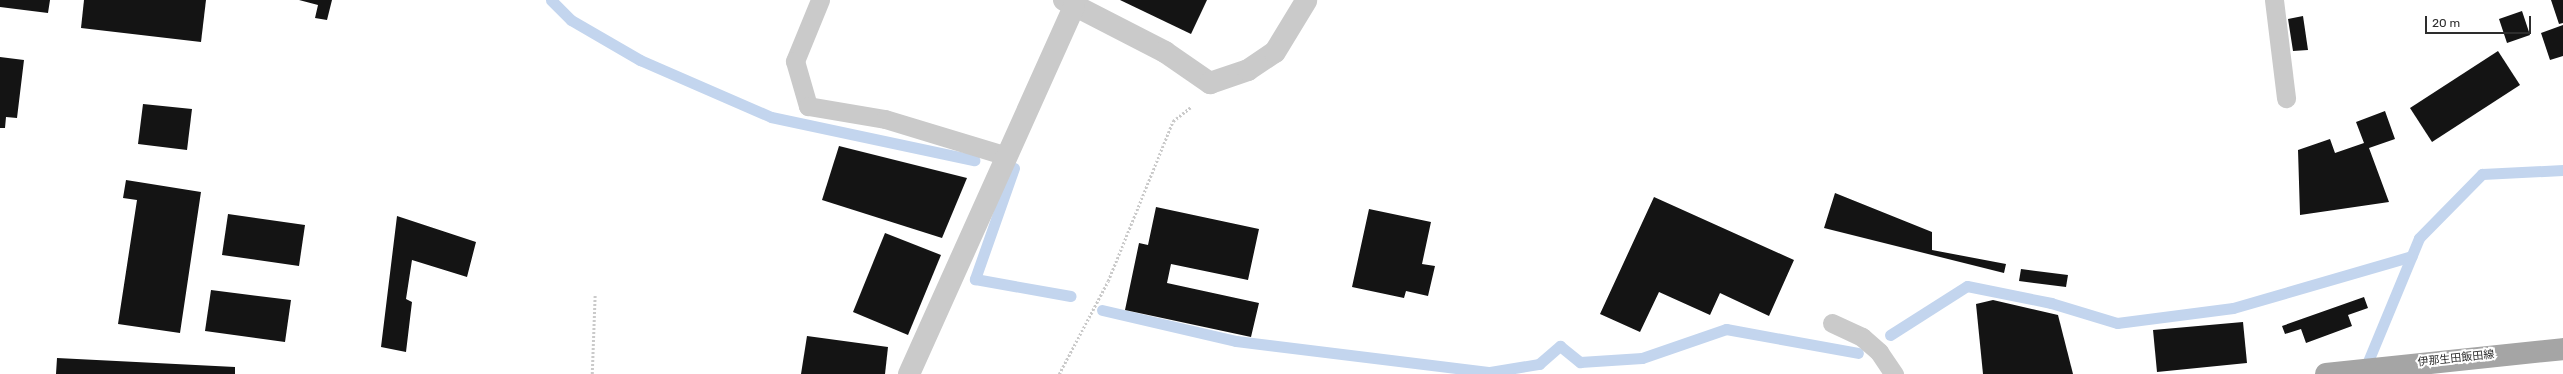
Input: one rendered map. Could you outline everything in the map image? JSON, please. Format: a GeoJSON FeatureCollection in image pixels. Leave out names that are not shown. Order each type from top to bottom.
{"type":"FeatureCollection","features":[{"type":"Feature","properties":{"kind":"main road","name":"伊那生田飯田線"},"geometry":{"type":"LineString","coordinates":[[2333,373],[2394,365],[2563,349]]}},
{"type":"Feature","properties":{"kind":"street"},"geometry":{"type":"LineString","coordinates":[[909,374],[1007,156],[1069,4],[1165,52],[1210,84],[1248,70],[1275,52],[1306,0]]}},
{"type":"Feature","properties":{"kind":"lane"},"geometry":{"type":"LineString","coordinates":[[820,0],[795,61],[808,106],[885,119],[1007,156]]}},
{"type":"Feature","properties":{"kind":"lane"},"geometry":{"type":"LineString","coordinates":[[2274,0],[2286,98]]}},
{"type":"Feature","properties":{"kind":"lane"},"geometry":{"type":"LineString","coordinates":[[1832,323],[1862,337],[1879,352],[1894,374]]}},
{"type":"Feature","properties":{"kind":"path"},"geometry":{"type":"LineString","coordinates":[[1059,374],[1066,356],[1108,281],[1173,121],[1201,99],[1210,84]]}},
{"type":"Feature","properties":{"kind":"path"},"geometry":{"type":"LineString","coordinates":[[592,374],[595,294]]}},
{"type":"Feature","properties":{"kind":"building"},"geometry":{"type":"Polygon","coordinates":[[[0,0],[50,0],[48,13],[0,7],[0,0]]]}},
{"type":"Feature","properties":{"kind":"building"},"geometry":{"type":"Polygon","coordinates":[[[84,0],[206,0],[201,42],[81,28],[84,0]]]}},
{"type":"Feature","properties":{"kind":"building"},"geometry":{"type":"Polygon","coordinates":[[[299,0],[332,0],[327,20],[315,18],[318,5],[299,0]]]}},
{"type":"Feature","properties":{"kind":"building"},"geometry":{"type":"Polygon","coordinates":[[[1120,0],[1207,0],[1191,34],[1120,0]]]}},
{"type":"Feature","properties":{"kind":"building"},"geometry":{"type":"Polygon","coordinates":[[[2551,0],[2563,0],[2563,23],[2559,24],[2551,0]]]}},
{"type":"Feature","properties":{"kind":"building"},"geometry":{"type":"Polygon","coordinates":[[[2522,11],[2530,35],[2507,43],[2499,19],[2522,11]]]}},
{"type":"Feature","properties":{"kind":"building"},"geometry":{"type":"Polygon","coordinates":[[[2303,16],[2308,50],[2293,51],[2288,19],[2303,16]]]}},
{"type":"Feature","properties":{"kind":"building"},"geometry":{"type":"Polygon","coordinates":[[[2563,25],[2563,56],[2550,60],[2541,33],[2563,25]]]}},
{"type":"Feature","properties":{"kind":"building"},"geometry":{"type":"Polygon","coordinates":[[[2498,51],[2520,85],[2432,142],[2410,108],[2498,51]]]}},
{"type":"Feature","properties":{"kind":"building"},"geometry":{"type":"Polygon","coordinates":[[[0,57],[24,60],[17,118],[6,117],[5,128],[0,128],[0,57]]]}},
{"type":"Feature","properties":{"kind":"building"},"geometry":{"type":"Polygon","coordinates":[[[143,104],[192,109],[187,150],[138,144],[143,104]]]}},
{"type":"Feature","properties":{"kind":"building"},"geometry":{"type":"Polygon","coordinates":[[[2385,111],[2395,139],[2369,148],[2389,202],[2300,215],[2298,150],[2330,139],[2335,153],[2364,143],[2356,122],[2385,111]]]}},
{"type":"Feature","properties":{"kind":"building"},"geometry":{"type":"Polygon","coordinates":[[[839,146],[967,178],[942,238],[822,200],[839,146]]]}},
{"type":"Feature","properties":{"kind":"building"},"geometry":{"type":"Polygon","coordinates":[[[126,180],[201,192],[180,333],[118,324],[137,200],[123,198],[126,180]]]}},
{"type":"Feature","properties":{"kind":"building"},"geometry":{"type":"Polygon","coordinates":[[[1835,193],[1932,232],[1932,250],[2006,264],[2004,273],[1824,228],[1835,193]]]}},
{"type":"Feature","properties":{"kind":"building"},"geometry":{"type":"Polygon","coordinates":[[[1654,197],[1794,260],[1769,316],[1720,293],[1710,315],[1659,292],[1640,332],[1600,314],[1654,197]]]}},
{"type":"Feature","properties":{"kind":"building"},"geometry":{"type":"Polygon","coordinates":[[[1156,207],[1259,229],[1248,280],[1171,264],[1167,283],[1259,303],[1251,337],[1125,310],[1139,243],[1148,245],[1156,207]]]}},
{"type":"Feature","properties":{"kind":"building"},"geometry":{"type":"Polygon","coordinates":[[[1369,209],[1431,222],[1422,264],[1435,266],[1428,296],[1406,291],[1404,298],[1352,287],[1369,209]]]}},
{"type":"Feature","properties":{"kind":"building"},"geometry":{"type":"Polygon","coordinates":[[[228,214],[305,225],[299,266],[222,255],[228,214]]]}},
{"type":"Feature","properties":{"kind":"building"},"geometry":{"type":"Polygon","coordinates":[[[397,216],[476,242],[467,277],[412,260],[406,299],[412,302],[406,352],[381,347],[397,216]]]}},
{"type":"Feature","properties":{"kind":"building"},"geometry":{"type":"Polygon","coordinates":[[[885,233],[941,255],[908,335],[853,312],[885,233]]]}},
{"type":"Feature","properties":{"kind":"building"},"geometry":{"type":"Polygon","coordinates":[[[2021,269],[2068,275],[2066,287],[2019,281],[2021,269]]]}},
{"type":"Feature","properties":{"kind":"building"},"geometry":{"type":"Polygon","coordinates":[[[211,290],[291,300],[285,342],[205,331],[211,290]]]}},
{"type":"Feature","properties":{"kind":"building"},"geometry":{"type":"Polygon","coordinates":[[[2364,297],[2368,308],[2348,315],[2352,326],[2306,343],[2301,329],[2285,334],[2282,326],[2364,297]]]}},
{"type":"Feature","properties":{"kind":"building"},"geometry":{"type":"Polygon","coordinates":[[[1993,300],[2058,315],[2073,374],[1983,374],[1976,304],[1993,300]]]}},
{"type":"Feature","properties":{"kind":"building"},"geometry":{"type":"Polygon","coordinates":[[[2243,322],[2247,363],[2157,372],[2153,330],[2243,322]]]}},
{"type":"Feature","properties":{"kind":"building"},"geometry":{"type":"Polygon","coordinates":[[[807,336],[888,347],[885,374],[801,374],[807,336]]]}},
{"type":"Feature","properties":{"kind":"building"},"geometry":{"type":"Polygon","coordinates":[[[57,358],[235,367],[235,374],[56,374],[57,358]]]}},
{"type":"Feature","properties":{"kind":"waterway"},"geometry":{"type":"LineString","coordinates":[[551,0],[571,20],[640,60],[771,117],[974,160]]}},
{"type":"Feature","properties":{"kind":"waterway"},"geometry":{"type":"LineString","coordinates":[[1014,168],[975,279],[1070,296]]}},
{"type":"Feature","properties":{"kind":"waterway"},"geometry":{"type":"LineString","coordinates":[[2364,371],[2419,238],[2482,174],[2563,170]]}},
{"type":"Feature","properties":{"kind":"waterway"},"geometry":{"type":"LineString","coordinates":[[1890,335],[1967,286],[2051,303],[2117,323],[2233,308],[2412,256]]}},
{"type":"Feature","properties":{"kind":"waterway"},"geometry":{"type":"LineString","coordinates":[[1102,310],[1236,341],[1490,372],[1539,364],[1560,346],[1580,362],[1642,358],[1726,329],[1858,353]]}}]}
